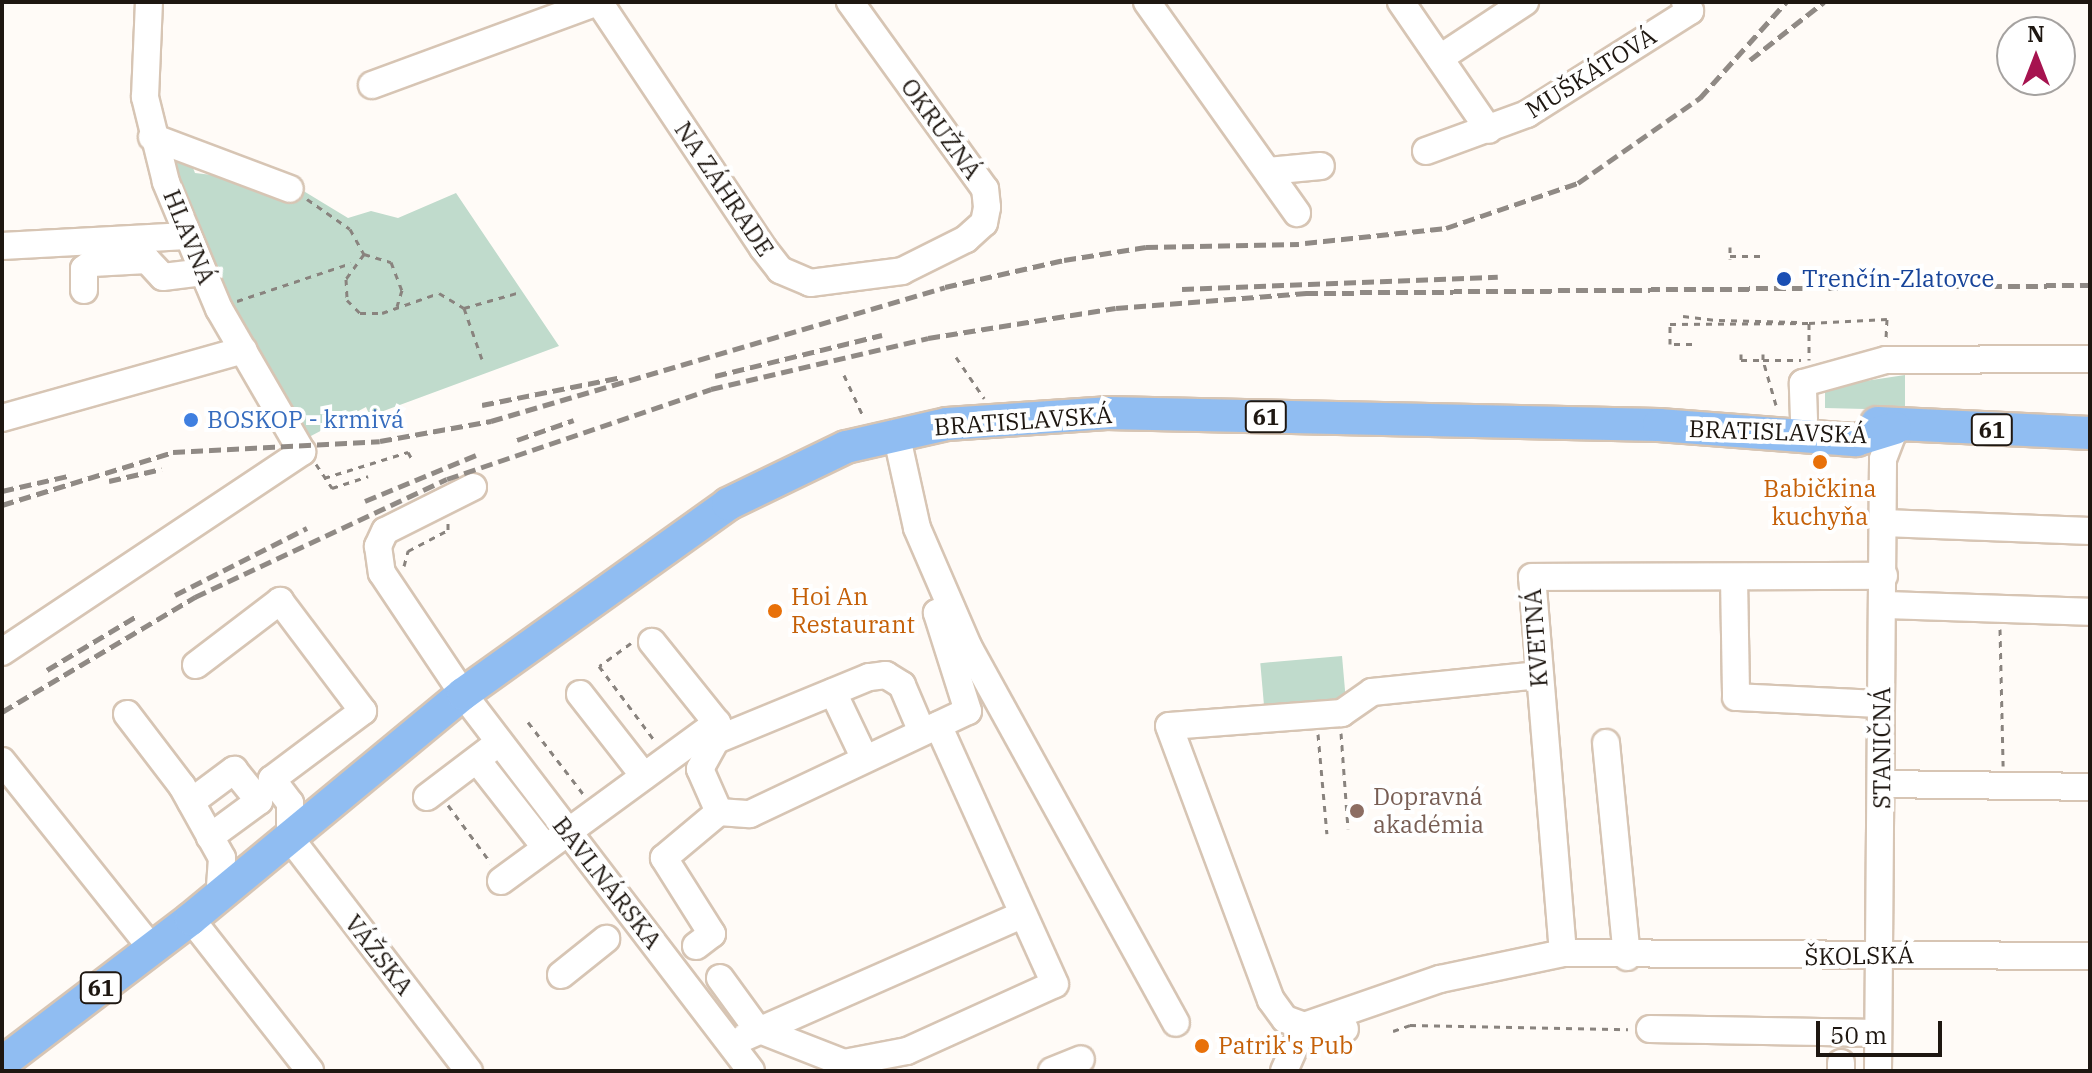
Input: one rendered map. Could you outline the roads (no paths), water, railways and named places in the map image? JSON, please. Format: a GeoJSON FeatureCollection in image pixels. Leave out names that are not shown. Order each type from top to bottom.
{"type":"FeatureCollection","features":[{"type":"Feature","properties":{"kind":"main road","name":"BRATISLAVSKÁ"},"geometry":{"type":"LineString","coordinates":[[1659,425],[1701,417],[1790,412],[1895,428],[2090,433]]}},
{"type":"Feature","properties":{"kind":"main road","name":"BRATISLAVSKÁ"},"geometry":{"type":"LineString","coordinates":[[463,694],[726,505],[885,436],[983,419],[1107,413],[1659,425],[1856,440],[1895,428]]}},
{"type":"Feature","properties":{"kind":"main road","name":"61"},"geometry":{"type":"LineString","coordinates":[[9,1061],[219,897],[463,694]]}},
{"type":"Feature","properties":{"kind":"street","name":"HLAVNÁ"},"geometry":{"type":"LineString","coordinates":[[2,652],[302,452],[219,309],[201,272],[152,137],[143,54],[149,2]]}},
{"type":"Feature","properties":{"kind":"street","name":"NA ZÁHRADE"},"geometry":{"type":"LineString","coordinates":[[372,85],[598,2],[780,270],[810,283],[902,271]]}},
{"type":"Feature","properties":{"kind":"street","name":"OKRUŽNÁ"},"geometry":{"type":"LineString","coordinates":[[850,2],[985,189],[984,223],[902,271]]}},
{"type":"Feature","properties":{"kind":"street"},"geometry":{"type":"LineString","coordinates":[[1147,2],[1297,213]]}},
{"type":"Feature","properties":{"kind":"street"},"geometry":{"type":"LineString","coordinates":[[1401,2],[1489,130]]}},
{"type":"Feature","properties":{"kind":"street"},"geometry":{"type":"LineString","coordinates":[[1440,58],[1525,2]]}},
{"type":"Feature","properties":{"kind":"street","name":"MUŠKÁTOVÁ"},"geometry":{"type":"LineString","coordinates":[[1426,151],[1527,114],[1687,6]]}},
{"type":"Feature","properties":{"kind":"street"},"geometry":{"type":"LineString","coordinates":[[152,137],[290,189]]}},
{"type":"Feature","properties":{"kind":"street"},"geometry":{"type":"LineString","coordinates":[[1268,171],[1321,166]]}},
{"type":"Feature","properties":{"kind":"street"},"geometry":{"type":"LineString","coordinates":[[2,246],[187,236]]}},
{"type":"Feature","properties":{"kind":"street"},"geometry":{"type":"LineString","coordinates":[[84,290],[84,269],[92,263],[147,260],[163,277],[201,272]]}},
{"type":"Feature","properties":{"kind":"street"},"geometry":{"type":"LineString","coordinates":[[2,418],[244,350]]}},
{"type":"Feature","properties":{"kind":"street"},"geometry":{"type":"LineString","coordinates":[[1790,412],[1803,383],[1899,360],[2090,359]]}},
{"type":"Feature","properties":{"kind":"street","name":"STANIČNÁ"},"geometry":{"type":"LineString","coordinates":[[1878,1071],[1883,459],[1895,428]]}},
{"type":"Feature","properties":{"kind":"street"},"geometry":{"type":"LineString","coordinates":[[885,436],[917,528],[951,607],[1082,862],[1176,1023]]}},
{"type":"Feature","properties":{"kind":"street"},"geometry":{"type":"LineString","coordinates":[[463,694],[378,562],[385,531],[473,487]]}},
{"type":"Feature","properties":{"kind":"street"},"geometry":{"type":"LineString","coordinates":[[1884,523],[2090,531]]}},
{"type":"Feature","properties":{"kind":"street","name":"KVETNÁ"},"geometry":{"type":"LineString","coordinates":[[1563,953],[1532,577],[1884,576]]}},
{"type":"Feature","properties":{"kind":"street"},"geometry":{"type":"LineString","coordinates":[[1734,578],[1736,697],[1881,704]]}},
{"type":"Feature","properties":{"kind":"street"},"geometry":{"type":"LineString","coordinates":[[196,665],[280,601],[363,711],[272,779],[290,803],[290,838]]}},
{"type":"Feature","properties":{"kind":"street"},"geometry":{"type":"LineString","coordinates":[[1884,605],[2090,612]]}},
{"type":"Feature","properties":{"kind":"street"},"geometry":{"type":"LineString","coordinates":[[696,946],[712,934],[664,858],[719,812],[750,814],[968,711],[937,613],[951,607]]}},
{"type":"Feature","properties":{"kind":"street"},"geometry":{"type":"LineString","coordinates":[[502,880],[717,723],[648,638]]}},
{"type":"Feature","properties":{"kind":"street"},"geometry":{"type":"LineString","coordinates":[[719,812],[700,769],[716,740],[833,692],[886,675],[902,685],[930,729],[1055,984],[912,1061],[844,1063],[757,1029],[720,978]]}},
{"type":"Feature","properties":{"kind":"street"},"geometry":{"type":"LineString","coordinates":[[1345,1029],[1313,1020],[1285,1019],[1271,1000],[1169,726],[1328,714],[1372,692],[1539,675]]}},
{"type":"Feature","properties":{"kind":"street"},"geometry":{"type":"LineString","coordinates":[[833,692],[865,759]]}},
{"type":"Feature","properties":{"kind":"street","name":"BAVLNÁRSKA"},"geometry":{"type":"LineString","coordinates":[[463,694],[751,1071]]}},
{"type":"Feature","properties":{"kind":"street"},"geometry":{"type":"LineString","coordinates":[[580,694],[644,776]]}},
{"type":"Feature","properties":{"kind":"street"},"geometry":{"type":"LineString","coordinates":[[127,714],[206,790],[227,832],[258,863]]}},
{"type":"Feature","properties":{"kind":"street"},"geometry":{"type":"LineString","coordinates":[[432,794],[499,742]]}},
{"type":"Feature","properties":{"kind":"street"},"geometry":{"type":"LineString","coordinates":[[1606,743],[1627,957]]}},
{"type":"Feature","properties":{"kind":"street"},"geometry":{"type":"LineString","coordinates":[[2,761],[152,949]]}},
{"type":"Feature","properties":{"kind":"street"},"geometry":{"type":"LineString","coordinates":[[484,769],[546,848]]}},
{"type":"Feature","properties":{"kind":"street"},"geometry":{"type":"LineString","coordinates":[[206,790],[234,770],[259,801],[227,832],[219,897]]}},
{"type":"Feature","properties":{"kind":"street"},"geometry":{"type":"LineString","coordinates":[[1881,784],[2090,787]]}},
{"type":"Feature","properties":{"kind":"street"},"geometry":{"type":"LineString","coordinates":[[290,803],[333,801]]}},
{"type":"Feature","properties":{"kind":"street","name":"VÁŽSKA"},"geometry":{"type":"LineString","coordinates":[[290,838],[469,1071]]}},
{"type":"Feature","properties":{"kind":"street"},"geometry":{"type":"LineString","coordinates":[[732,1046],[757,1029],[1021,915]]}},
{"type":"Feature","properties":{"kind":"street"},"geometry":{"type":"LineString","coordinates":[[191,919],[310,1071]]}},
{"type":"Feature","properties":{"kind":"street"},"geometry":{"type":"LineString","coordinates":[[561,975],[606,939]]}},
{"type":"Feature","properties":{"kind":"street","name":"ŠKOLSKÁ"},"geometry":{"type":"LineString","coordinates":[[1313,1020],[1499,963],[1563,953],[1627,957],[2090,956]]}},
{"type":"Feature","properties":{"kind":"street"},"geometry":{"type":"LineString","coordinates":[[1284,1071],[1313,1020]]}},
{"type":"Feature","properties":{"kind":"street"},"geometry":{"type":"LineString","coordinates":[[1650,1029],[1878,1033]]}},
{"type":"Feature","properties":{"kind":"street"},"geometry":{"type":"LineString","coordinates":[[1052,1071],[1081,1059]]}},
{"type":"Feature","properties":{"kind":"railway"},"geometry":{"type":"LineString","coordinates":[[1305,243],[1446,228],[1578,183],[1700,98],[1786,2]]}},
{"type":"Feature","properties":{"kind":"railway"},"geometry":{"type":"LineString","coordinates":[[1750,60],[1824,2]]}},
{"type":"Feature","properties":{"kind":"railway"},"geometry":{"type":"LineString","coordinates":[[2,505],[173,452],[380,441],[491,421],[945,287],[1064,260],[1146,247],[1299,244]]}},
{"type":"Feature","properties":{"kind":"railway"},"geometry":{"type":"LineString","coordinates":[[1182,289],[1498,277]]}},
{"type":"Feature","properties":{"kind":"railway"},"geometry":{"type":"LineString","coordinates":[[2,712],[195,597],[447,479],[711,389],[928,338],[1116,308],[1306,293],[2090,285]]}},
{"type":"Feature","properties":{"kind":"railway"},"geometry":{"type":"LineString","coordinates":[[715,376],[882,335]]}},
{"type":"Feature","properties":{"kind":"railway"},"geometry":{"type":"LineString","coordinates":[[482,405],[622,377]]}},
{"type":"Feature","properties":{"kind":"railway"},"geometry":{"type":"LineString","coordinates":[[517,440],[574,420]]}},
{"type":"Feature","properties":{"kind":"railway"},"geometry":{"type":"LineString","coordinates":[[365,501],[476,455]]}},
{"type":"Feature","properties":{"kind":"railway"},"geometry":{"type":"LineString","coordinates":[[109,481],[162,469]]}},
{"type":"Feature","properties":{"kind":"railway"},"geometry":{"type":"LineString","coordinates":[[2,491],[68,476]]}},
{"type":"Feature","properties":{"kind":"railway"},"geometry":{"type":"LineString","coordinates":[[175,595],[307,528]]}},
{"type":"Feature","properties":{"kind":"railway"},"geometry":{"type":"LineString","coordinates":[[47,670],[137,616]]}},
{"type":"Feature","properties":{"kind":"place","name":"Trenčín-Zlatovce"},"geometry":{"type":"Point","coordinates":[1784,279]}},
{"type":"Feature","properties":{"kind":"place","name":"BOSKOP - krmivá"},"geometry":{"type":"Point","coordinates":[191,420]}},
{"type":"Feature","properties":{"kind":"place","name":"Babičkina kuchyňa"},"geometry":{"type":"Point","coordinates":[1820,462]}},
{"type":"Feature","properties":{"kind":"place","name":"Hoi An Restaurant"},"geometry":{"type":"Point","coordinates":[775,611]}},
{"type":"Feature","properties":{"kind":"place","name":"Dopravná akadémia"},"geometry":{"type":"Point","coordinates":[1357,811]}},
{"type":"Feature","properties":{"kind":"place","name":"Patrik's Pub"},"geometry":{"type":"Point","coordinates":[1202,1046]}}]}
